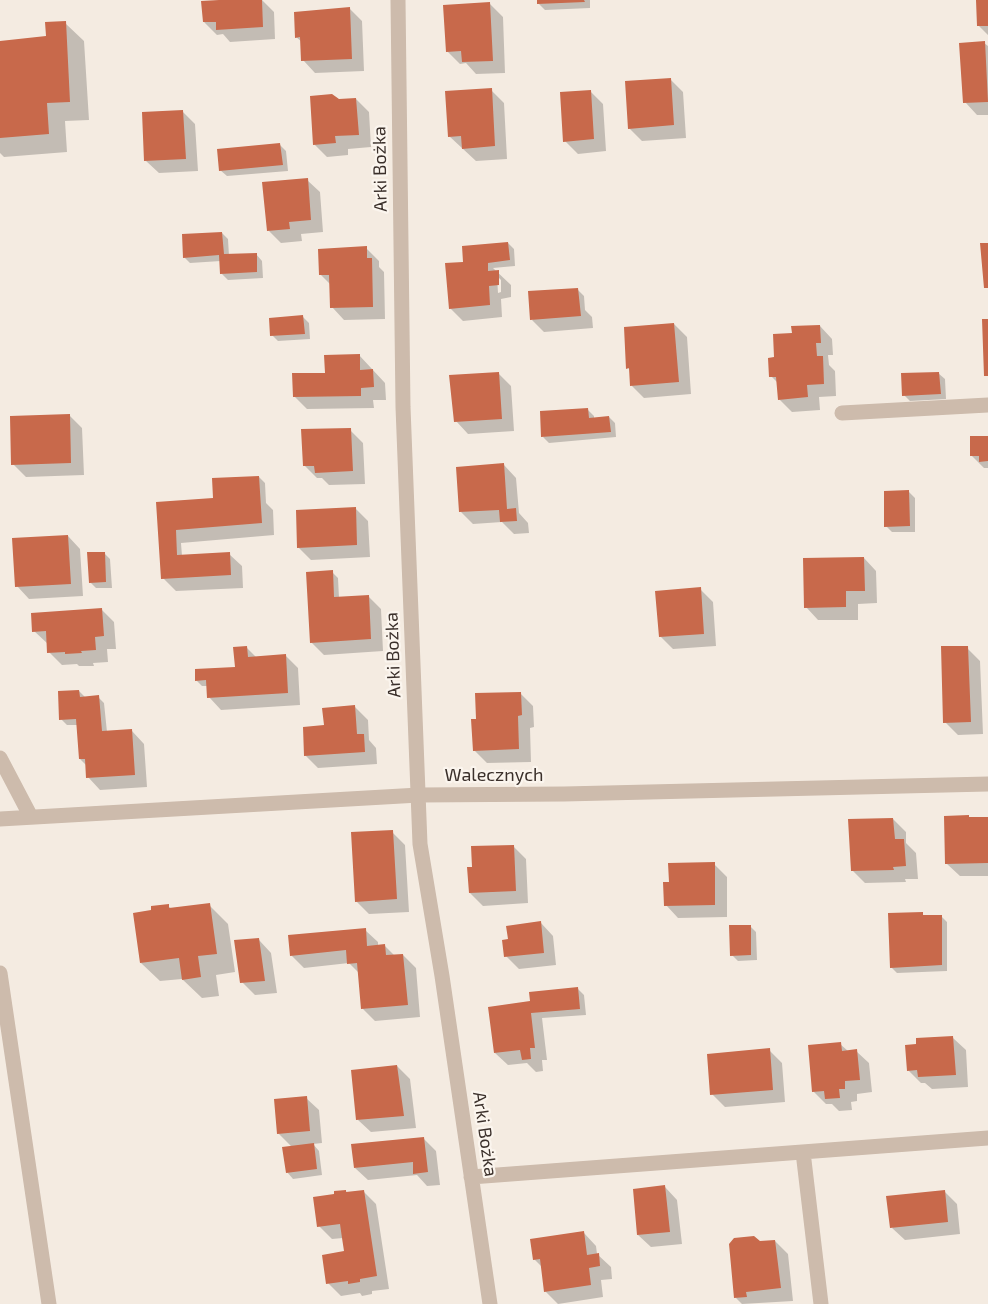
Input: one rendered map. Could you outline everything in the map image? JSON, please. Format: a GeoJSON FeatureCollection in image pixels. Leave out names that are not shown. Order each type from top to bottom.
{"type":"FeatureCollection","features":[{"type":"Feature","properties":{"kind":"street","name":"Arki Bożka"},"geometry":{"type":"LineString","coordinates":[[398,0],[403,407],[420,844],[490,1304]]}},
{"type":"Feature","properties":{"kind":"street"},"geometry":{"type":"LineString","coordinates":[[842,413],[988,405]]}},
{"type":"Feature","properties":{"kind":"street"},"geometry":{"type":"LineString","coordinates":[[0,758],[31,817]]}},
{"type":"Feature","properties":{"kind":"street","name":"Walecznych"},"geometry":{"type":"LineString","coordinates":[[0,819],[419,795],[564,794],[988,784]]}},
{"type":"Feature","properties":{"kind":"street"},"geometry":{"type":"LineString","coordinates":[[0,973],[49,1304]]}},
{"type":"Feature","properties":{"kind":"street"},"geometry":{"type":"LineString","coordinates":[[471,1177],[988,1138]]}},
{"type":"Feature","properties":{"kind":"street"},"geometry":{"type":"LineString","coordinates":[[803,1152],[820,1304]]}},
{"type":"Feature","properties":{"kind":"building"},"geometry":{"type":"Polygon","coordinates":[[[262,0],[263,27],[216,30],[216,22],[203,22],[201,1],[262,0]]]}},
{"type":"Feature","properties":{"kind":"building"},"geometry":{"type":"Polygon","coordinates":[[[537,0],[584,0],[585,2],[537,4],[537,0]]]}},
{"type":"Feature","properties":{"kind":"building"},"geometry":{"type":"Polygon","coordinates":[[[976,0],[988,0],[988,26],[977,26],[976,0]]]}},
{"type":"Feature","properties":{"kind":"building"},"geometry":{"type":"Polygon","coordinates":[[[490,2],[493,61],[462,62],[461,51],[446,52],[443,5],[490,2]]]}},
{"type":"Feature","properties":{"kind":"building"},"geometry":{"type":"Polygon","coordinates":[[[350,7],[352,59],[301,61],[300,37],[295,38],[294,12],[350,7]]]}},
{"type":"Feature","properties":{"kind":"building"},"geometry":{"type":"Polygon","coordinates":[[[66,21],[70,102],[47,103],[49,134],[0,138],[0,41],[46,36],[45,22],[66,21]]]}},
{"type":"Feature","properties":{"kind":"building"},"geometry":{"type":"Polygon","coordinates":[[[985,41],[988,102],[963,103],[959,43],[985,41]]]}},
{"type":"Feature","properties":{"kind":"building"},"geometry":{"type":"Polygon","coordinates":[[[671,78],[674,125],[628,129],[625,81],[671,78]]]}},
{"type":"Feature","properties":{"kind":"building"},"geometry":{"type":"Polygon","coordinates":[[[492,88],[495,146],[462,149],[461,136],[448,137],[445,91],[492,88]]]}},
{"type":"Feature","properties":{"kind":"building"},"geometry":{"type":"Polygon","coordinates":[[[591,90],[594,139],[563,142],[560,92],[591,90]]]}},
{"type":"Feature","properties":{"kind":"building"},"geometry":{"type":"Polygon","coordinates":[[[332,94],[339,99],[356,98],[359,135],[335,136],[336,143],[313,145],[310,96],[332,94]]]}},
{"type":"Feature","properties":{"kind":"building"},"geometry":{"type":"Polygon","coordinates":[[[183,110],[186,159],[144,161],[142,112],[183,110]]]}},
{"type":"Feature","properties":{"kind":"building"},"geometry":{"type":"Polygon","coordinates":[[[280,143],[283,165],[219,171],[217,149],[280,143]]]}},
{"type":"Feature","properties":{"kind":"building"},"geometry":{"type":"Polygon","coordinates":[[[308,178],[311,220],[289,222],[290,229],[267,231],[262,182],[308,178]]]}},
{"type":"Feature","properties":{"kind":"building"},"geometry":{"type":"Polygon","coordinates":[[[222,232],[224,254],[257,253],[257,272],[220,274],[219,255],[183,258],[182,234],[222,232]]]}},
{"type":"Feature","properties":{"kind":"building"},"geometry":{"type":"Polygon","coordinates":[[[508,242],[510,260],[488,263],[488,271],[499,270],[499,285],[489,286],[490,305],[449,309],[445,263],[463,262],[462,246],[508,242]]]}},
{"type":"Feature","properties":{"kind":"building"},"geometry":{"type":"Polygon","coordinates":[[[980,243],[988,243],[988,288],[984,288],[980,243]]]}},
{"type":"Feature","properties":{"kind":"building"},"geometry":{"type":"Polygon","coordinates":[[[367,246],[367,258],[372,258],[373,307],[330,308],[329,275],[319,275],[318,249],[367,246]]]}},
{"type":"Feature","properties":{"kind":"building"},"geometry":{"type":"Polygon","coordinates":[[[578,288],[581,316],[530,320],[528,291],[578,288]]]}},
{"type":"Feature","properties":{"kind":"building"},"geometry":{"type":"Polygon","coordinates":[[[303,315],[305,334],[270,336],[269,318],[303,315]]]}},
{"type":"Feature","properties":{"kind":"building"},"geometry":{"type":"Polygon","coordinates":[[[982,319],[988,319],[988,376],[984,376],[982,319]]]}},
{"type":"Feature","properties":{"kind":"building"},"geometry":{"type":"Polygon","coordinates":[[[674,323],[679,382],[630,386],[629,368],[626,369],[624,327],[674,323]]]}},
{"type":"Feature","properties":{"kind":"building"},"geometry":{"type":"Polygon","coordinates":[[[820,325],[821,343],[816,343],[817,356],[823,356],[824,384],[807,385],[808,397],[778,400],[776,377],[769,377],[768,358],[774,357],[773,334],[792,333],[791,326],[820,325]]]}},
{"type":"Feature","properties":{"kind":"building"},"geometry":{"type":"Polygon","coordinates":[[[360,354],[360,370],[373,369],[374,387],[361,388],[361,396],[293,397],[292,373],[325,373],[324,355],[360,354]]]}},
{"type":"Feature","properties":{"kind":"building"},"geometry":{"type":"Polygon","coordinates":[[[499,372],[502,419],[454,422],[449,375],[499,372]]]}},
{"type":"Feature","properties":{"kind":"building"},"geometry":{"type":"Polygon","coordinates":[[[939,372],[941,394],[902,396],[901,373],[939,372]]]}},
{"type":"Feature","properties":{"kind":"building"},"geometry":{"type":"Polygon","coordinates":[[[588,408],[589,418],[609,416],[611,432],[541,437],[540,411],[588,408]]]}},
{"type":"Feature","properties":{"kind":"building"},"geometry":{"type":"Polygon","coordinates":[[[70,414],[71,463],[11,465],[10,416],[70,414]]]}},
{"type":"Feature","properties":{"kind":"building"},"geometry":{"type":"Polygon","coordinates":[[[351,428],[353,471],[315,473],[314,466],[303,466],[301,429],[351,428]]]}},
{"type":"Feature","properties":{"kind":"building"},"geometry":{"type":"Polygon","coordinates":[[[970,436],[988,436],[988,461],[979,462],[979,456],[970,456],[970,436]]]}},
{"type":"Feature","properties":{"kind":"building"},"geometry":{"type":"Polygon","coordinates":[[[504,463],[507,509],[516,508],[517,521],[500,522],[499,510],[459,512],[456,467],[504,463]]]}},
{"type":"Feature","properties":{"kind":"building"},"geometry":{"type":"Polygon","coordinates":[[[259,476],[262,523],[176,530],[177,555],[230,552],[231,575],[161,579],[156,502],[213,498],[212,478],[259,476]]]}},
{"type":"Feature","properties":{"kind":"building"},"geometry":{"type":"Polygon","coordinates":[[[909,490],[910,526],[884,527],[884,491],[909,490]]]}},
{"type":"Feature","properties":{"kind":"building"},"geometry":{"type":"Polygon","coordinates":[[[356,507],[357,545],[297,548],[296,510],[356,507]]]}},
{"type":"Feature","properties":{"kind":"building"},"geometry":{"type":"Polygon","coordinates":[[[68,535],[71,584],[15,587],[12,538],[68,535]]]}},
{"type":"Feature","properties":{"kind":"building"},"geometry":{"type":"Polygon","coordinates":[[[87,552],[105,552],[106,582],[89,583],[87,552]]]}},
{"type":"Feature","properties":{"kind":"building"},"geometry":{"type":"Polygon","coordinates":[[[864,557],[865,591],[846,591],[846,607],[804,608],[803,558],[864,557]]]}},
{"type":"Feature","properties":{"kind":"building"},"geometry":{"type":"Polygon","coordinates":[[[333,570],[334,597],[369,595],[371,639],[310,643],[306,572],[333,570]]]}},
{"type":"Feature","properties":{"kind":"building"},"geometry":{"type":"Polygon","coordinates":[[[701,587],[704,634],[659,637],[655,591],[701,587]]]}},
{"type":"Feature","properties":{"kind":"building"},"geometry":{"type":"Polygon","coordinates":[[[102,608],[104,636],[95,637],[96,650],[81,651],[82,653],[47,653],[46,631],[32,632],[31,613],[102,608]]]}},
{"type":"Feature","properties":{"kind":"building"},"geometry":{"type":"Polygon","coordinates":[[[247,646],[248,657],[286,654],[288,693],[207,698],[206,680],[195,681],[195,669],[235,667],[233,647],[247,646]]]}},
{"type":"Feature","properties":{"kind":"building"},"geometry":{"type":"Polygon","coordinates":[[[941,646],[968,646],[971,722],[943,723],[941,646]]]}},
{"type":"Feature","properties":{"kind":"building"},"geometry":{"type":"Polygon","coordinates":[[[79,690],[80,697],[99,695],[102,731],[132,729],[135,775],[86,778],[85,759],[79,759],[76,719],[59,720],[58,691],[79,690]]]}},
{"type":"Feature","properties":{"kind":"building"},"geometry":{"type":"Polygon","coordinates":[[[521,692],[522,715],[518,716],[519,749],[473,751],[471,719],[476,719],[475,693],[521,692]]]}},
{"type":"Feature","properties":{"kind":"building"},"geometry":{"type":"Polygon","coordinates":[[[355,705],[357,734],[364,734],[365,752],[304,756],[303,727],[324,725],[322,708],[355,705]]]}},
{"type":"Feature","properties":{"kind":"building"},"geometry":{"type":"Polygon","coordinates":[[[969,815],[969,817],[988,817],[988,863],[945,864],[944,816],[969,815]]]}},
{"type":"Feature","properties":{"kind":"building"},"geometry":{"type":"Polygon","coordinates":[[[893,818],[895,839],[904,839],[906,866],[893,867],[894,870],[851,871],[848,819],[893,818]]]}},
{"type":"Feature","properties":{"kind":"building"},"geometry":{"type":"Polygon","coordinates":[[[393,830],[397,899],[355,902],[351,832],[393,830]]]}},
{"type":"Feature","properties":{"kind":"building"},"geometry":{"type":"Polygon","coordinates":[[[514,845],[516,891],[469,893],[467,867],[472,867],[471,846],[514,845]]]}},
{"type":"Feature","properties":{"kind":"building"},"geometry":{"type":"Polygon","coordinates":[[[715,862],[715,905],[664,906],[663,882],[669,882],[668,863],[715,862]]]}},
{"type":"Feature","properties":{"kind":"building"},"geometry":{"type":"Polygon","coordinates":[[[210,903],[217,954],[198,956],[201,977],[182,980],[179,958],[140,963],[133,913],[151,910],[151,906],[169,904],[169,908],[210,903]]]}},
{"type":"Feature","properties":{"kind":"building"},"geometry":{"type":"Polygon","coordinates":[[[923,912],[923,915],[942,915],[942,965],[890,968],[888,913],[923,912]]]}},
{"type":"Feature","properties":{"kind":"building"},"geometry":{"type":"Polygon","coordinates":[[[541,921],[544,953],[504,957],[502,940],[508,939],[506,926],[541,921]]]}},
{"type":"Feature","properties":{"kind":"building"},"geometry":{"type":"Polygon","coordinates":[[[729,925],[751,925],[751,955],[730,956],[729,925]]]}},
{"type":"Feature","properties":{"kind":"building"},"geometry":{"type":"Polygon","coordinates":[[[366,928],[367,946],[385,944],[386,955],[403,954],[408,1005],[361,1009],[357,963],[347,964],[346,950],[290,956],[288,935],[366,928]]]}},
{"type":"Feature","properties":{"kind":"building"},"geometry":{"type":"Polygon","coordinates":[[[259,938],[265,981],[240,983],[234,940],[259,938]]]}},
{"type":"Feature","properties":{"kind":"building"},"geometry":{"type":"Polygon","coordinates":[[[578,987],[580,1009],[531,1013],[535,1048],[530,1048],[531,1059],[522,1060],[520,1050],[494,1053],[488,1007],[530,1001],[529,992],[578,987]]]}},
{"type":"Feature","properties":{"kind":"building"},"geometry":{"type":"Polygon","coordinates":[[[953,1036],[956,1075],[918,1077],[917,1070],[907,1071],[905,1045],[916,1044],[916,1038],[953,1036]]]}},
{"type":"Feature","properties":{"kind":"building"},"geometry":{"type":"Polygon","coordinates":[[[841,1042],[842,1051],[857,1049],[860,1080],[845,1081],[845,1089],[839,1089],[840,1098],[825,1099],[824,1091],[812,1092],[808,1045],[841,1042]]]}},
{"type":"Feature","properties":{"kind":"building"},"geometry":{"type":"Polygon","coordinates":[[[770,1048],[773,1090],[710,1095],[707,1054],[770,1048]]]}},
{"type":"Feature","properties":{"kind":"building"},"geometry":{"type":"Polygon","coordinates":[[[397,1065],[404,1116],[356,1120],[351,1070],[397,1065]]]}},
{"type":"Feature","properties":{"kind":"building"},"geometry":{"type":"Polygon","coordinates":[[[307,1096],[310,1131],[277,1134],[274,1099],[307,1096]]]}},
{"type":"Feature","properties":{"kind":"building"},"geometry":{"type":"Polygon","coordinates":[[[424,1137],[428,1172],[413,1174],[413,1162],[354,1168],[351,1144],[424,1137]]]}},
{"type":"Feature","properties":{"kind":"building"},"geometry":{"type":"Polygon","coordinates":[[[314,1143],[317,1169],[286,1173],[282,1147],[314,1143]]]}},
{"type":"Feature","properties":{"kind":"building"},"geometry":{"type":"Polygon","coordinates":[[[665,1185],[670,1232],[637,1235],[633,1189],[665,1185]]]}},
{"type":"Feature","properties":{"kind":"building"},"geometry":{"type":"Polygon","coordinates":[[[346,1190],[346,1192],[364,1190],[377,1276],[348,1284],[348,1281],[326,1284],[322,1255],[344,1251],[340,1224],[317,1227],[313,1197],[346,1190]]]}},
{"type":"Feature","properties":{"kind":"building"},"geometry":{"type":"Polygon","coordinates":[[[945,1190],[948,1222],[890,1228],[886,1196],[945,1190]]]}},
{"type":"Feature","properties":{"kind":"building"},"geometry":{"type":"Polygon","coordinates":[[[584,1231],[587,1255],[599,1253],[600,1266],[589,1268],[591,1285],[544,1292],[540,1259],[533,1260],[530,1239],[584,1231]]]}},
{"type":"Feature","properties":{"kind":"building"},"geometry":{"type":"Polygon","coordinates":[[[754,1236],[760,1241],[775,1240],[781,1288],[746,1292],[747,1297],[734,1298],[729,1244],[734,1238],[754,1236]]]}}]}
